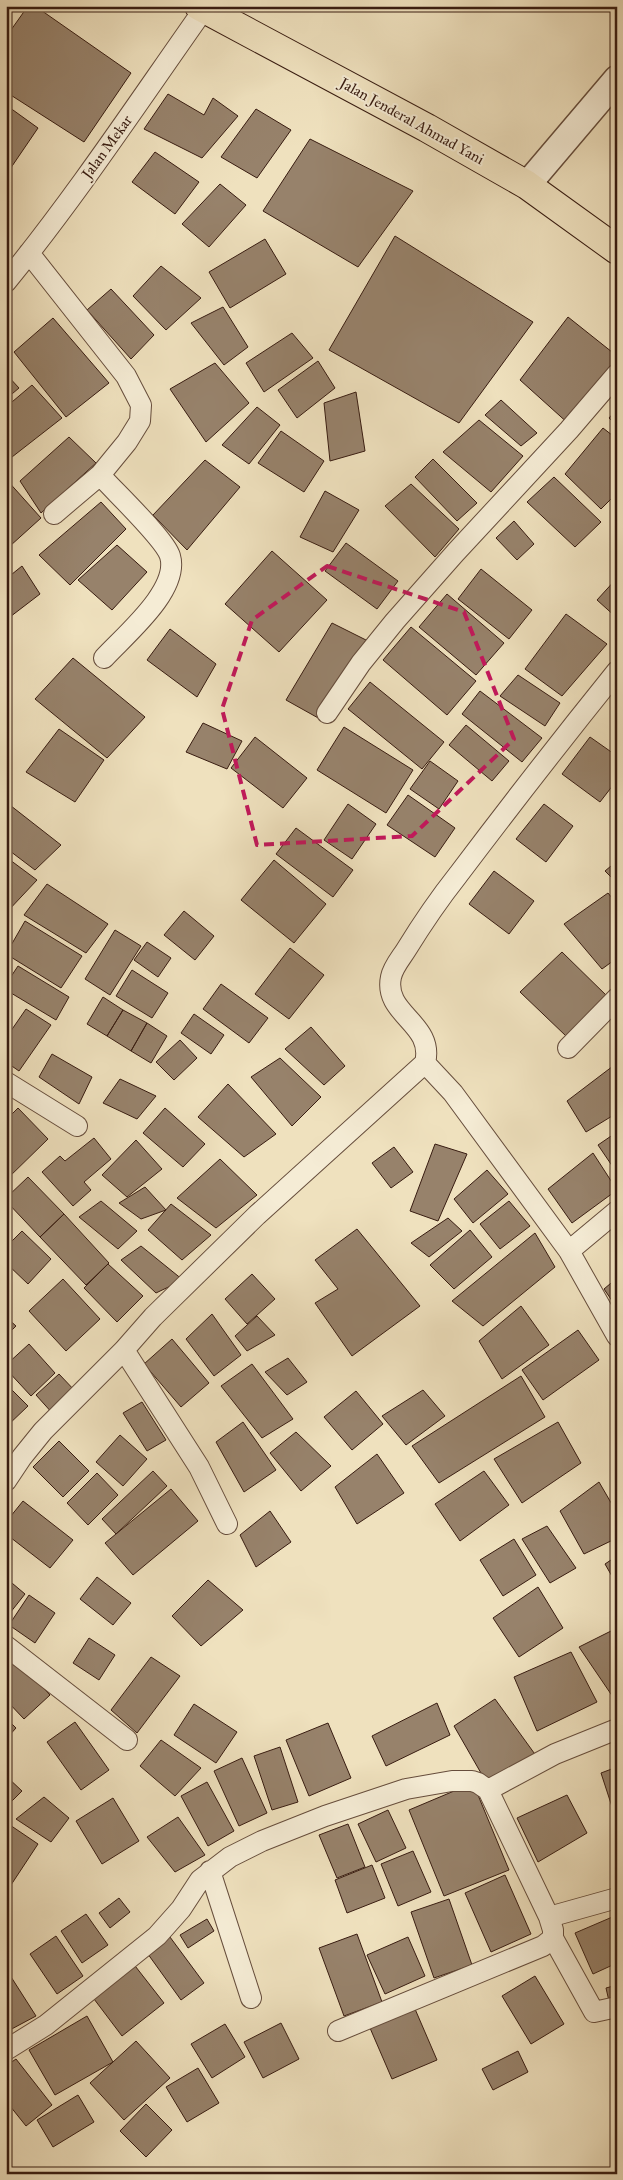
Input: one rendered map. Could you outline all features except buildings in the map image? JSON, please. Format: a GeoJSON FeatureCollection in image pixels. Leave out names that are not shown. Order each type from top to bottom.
{"type":"FeatureCollection","features":[{"type":"Feature","properties":{"kind":"highway","name":"Jalan Jenderal Ahmad Yani"},"geometry":{"type":"LineString","coordinates":[[201,8],[427,128],[527,185],[617,250]]}},
{"type":"Feature","properties":{"kind":"street","name":"Jalan Mekar"},"geometry":{"type":"LineString","coordinates":[[6,282],[29,254],[201,8]]}},
{"type":"Feature","properties":{"kind":"street"},"geometry":{"type":"LineString","coordinates":[[527,185],[617,79]]}},
{"type":"Feature","properties":{"kind":"street"},"geometry":{"type":"LineString","coordinates":[[29,254],[126,376],[141,405],[140,421],[127,442],[100,475],[54,514]]}},
{"type":"Feature","properties":{"kind":"street"},"geometry":{"type":"LineString","coordinates":[[327,713],[361,663],[395,621],[563,437],[617,374]]}},
{"type":"Feature","properties":{"kind":"street"},"geometry":{"type":"LineString","coordinates":[[100,475],[160,540],[170,556],[171,576],[163,593],[104,658]]}},
{"type":"Feature","properties":{"kind":"street"},"geometry":{"type":"LineString","coordinates":[[6,1481],[43,1431],[124,1350],[153,1317],[257,1215],[425,1063],[428,1052],[424,1039],[395,1004],[389,987],[392,973],[430,911],[558,743],[617,671]]}},
{"type":"Feature","properties":{"kind":"street"},"geometry":{"type":"LineString","coordinates":[[568,1048],[617,998]]}},
{"type":"Feature","properties":{"kind":"street"},"geometry":{"type":"LineString","coordinates":[[425,1063],[453,1093],[568,1251],[617,1336]]}},
{"type":"Feature","properties":{"kind":"street"},"geometry":{"type":"LineString","coordinates":[[6,1082],[77,1126]]}},
{"type":"Feature","properties":{"kind":"street"},"geometry":{"type":"LineString","coordinates":[[568,1251],[617,1211]]}},
{"type":"Feature","properties":{"kind":"street"},"geometry":{"type":"LineString","coordinates":[[124,1350],[199,1467],[227,1524]]}},
{"type":"Feature","properties":{"kind":"street"},"geometry":{"type":"LineString","coordinates":[[6,1646],[127,1740]]}},
{"type":"Feature","properties":{"kind":"street"},"geometry":{"type":"LineString","coordinates":[[488,1790],[555,1754],[617,1729]]}},
{"type":"Feature","properties":{"kind":"street"},"geometry":{"type":"LineString","coordinates":[[6,2050],[46,2025],[156,1936],[181,1909],[200,1880],[230,1857],[262,1841],[326,1816],[406,1790],[452,1781],[472,1781],[488,1790],[549,1917],[553,1930],[552,1938],[594,2012],[617,2007]]}},
{"type":"Feature","properties":{"kind":"street"},"geometry":{"type":"LineString","coordinates":[[210,1871],[251,1998]]}},
{"type":"Feature","properties":{"kind":"street"},"geometry":{"type":"LineString","coordinates":[[549,1917],[617,1898]]}},
{"type":"Feature","properties":{"kind":"street"},"geometry":{"type":"LineString","coordinates":[[338,2031],[543,1946],[552,1938]]}},
{"type":"Feature","properties":{"kind":"highlighted area"},"geometry":{"type":"Polygon","coordinates":[[[327,566],[464,612],[514,739],[412,836],[257,845],[222,709],[252,620],[327,566]]]}}]}
